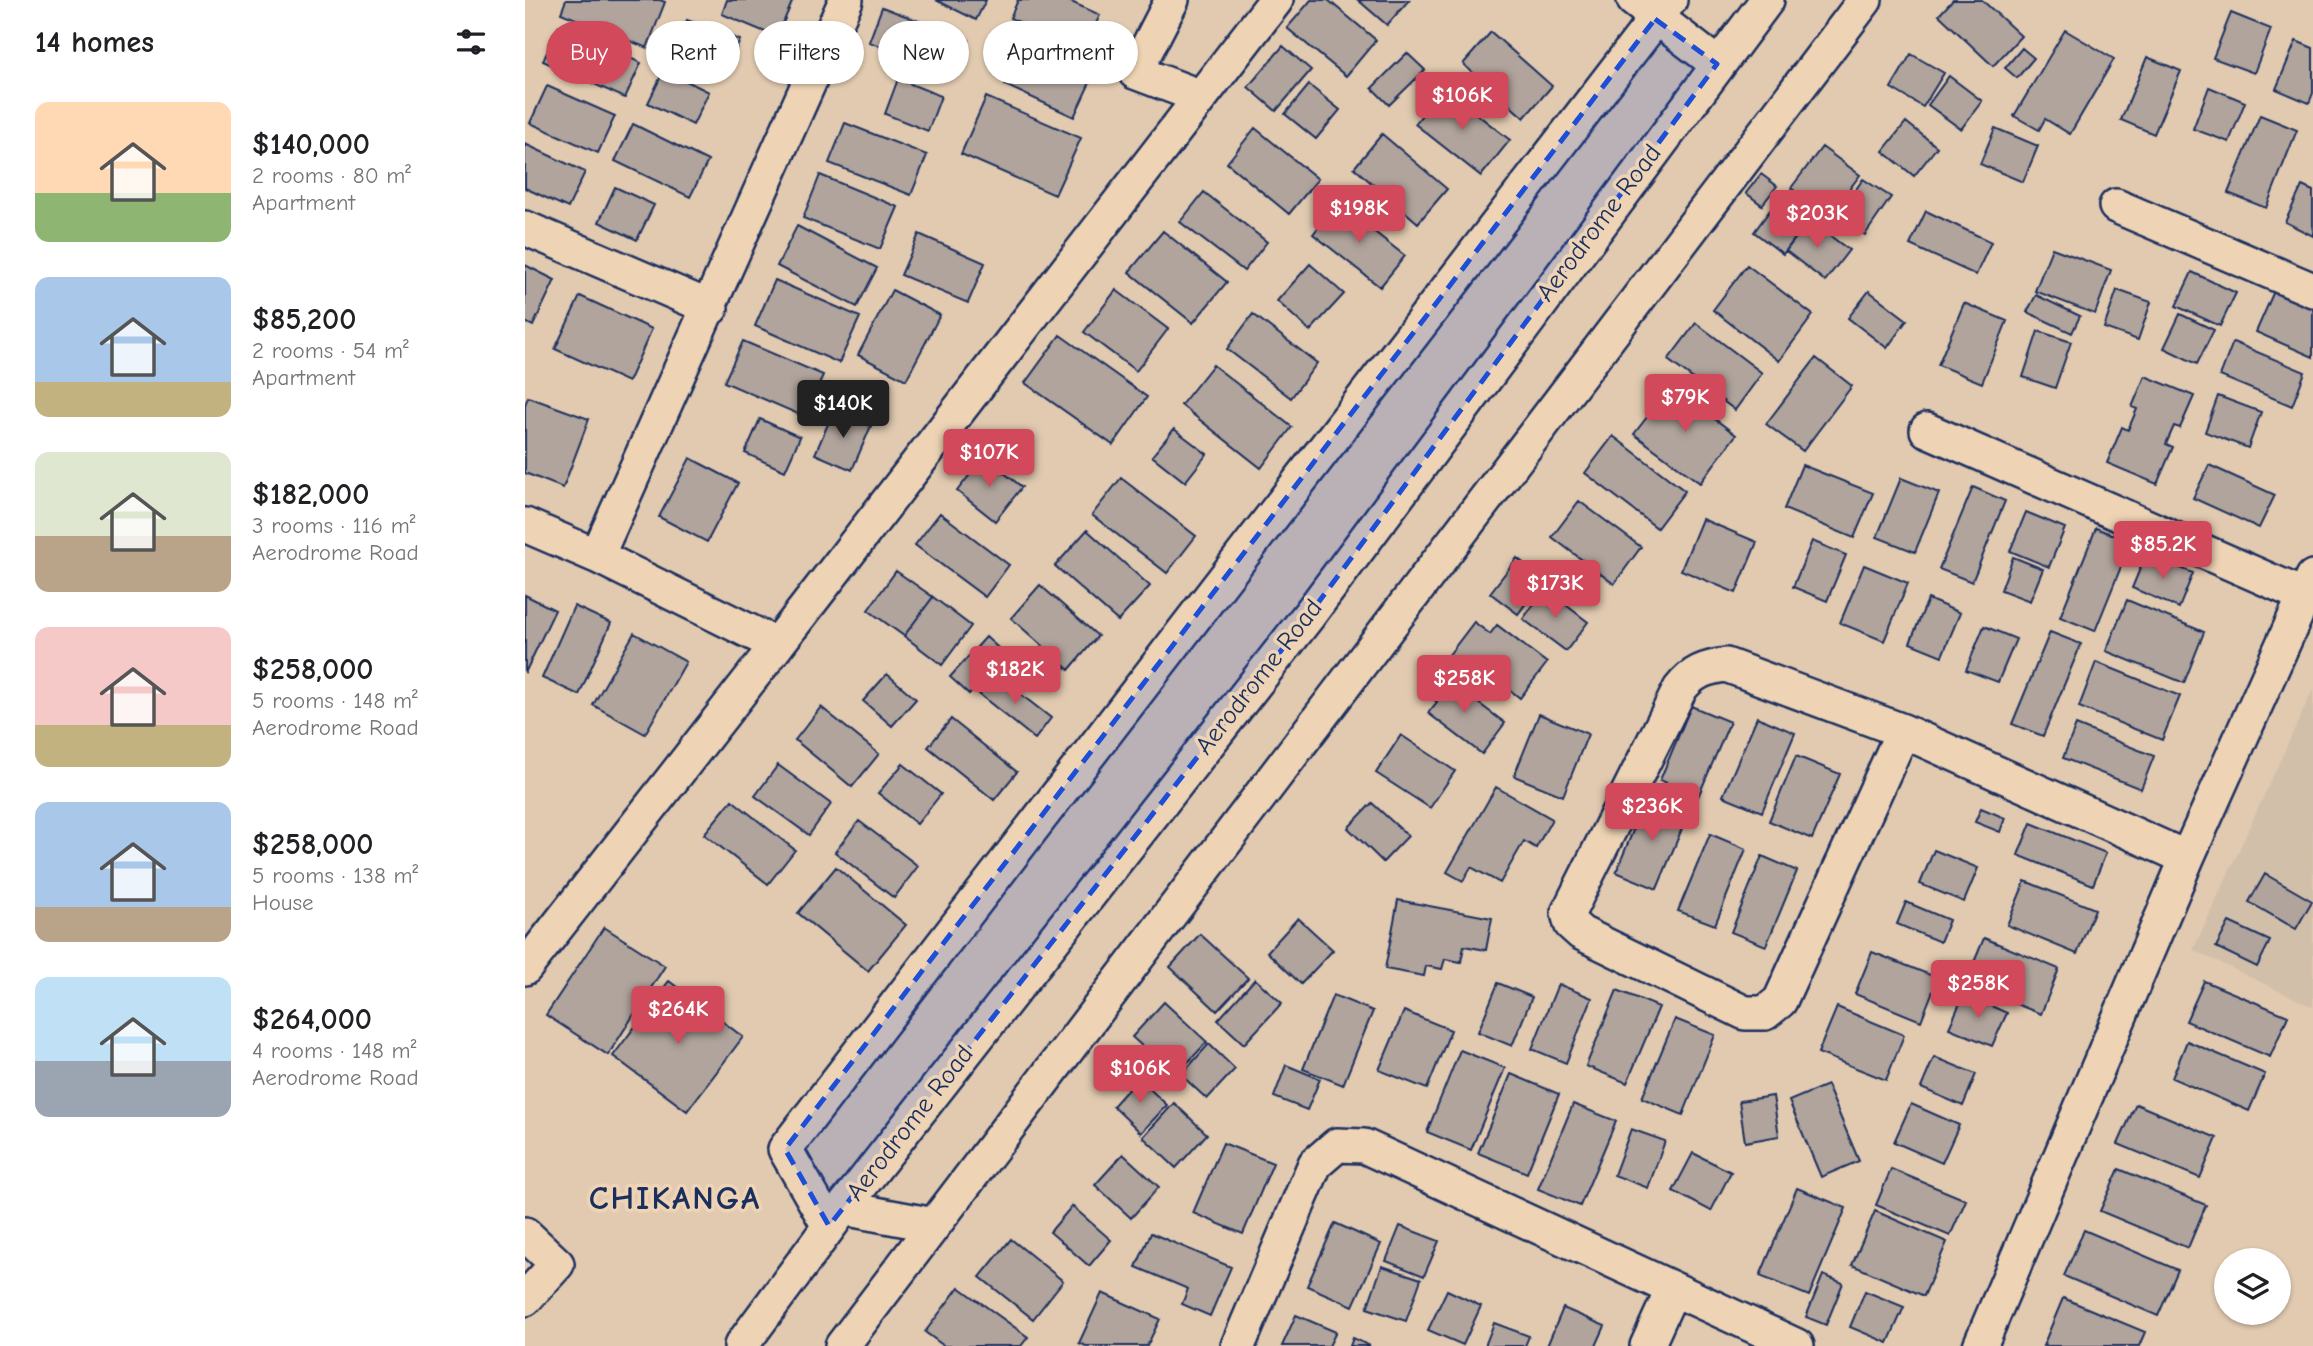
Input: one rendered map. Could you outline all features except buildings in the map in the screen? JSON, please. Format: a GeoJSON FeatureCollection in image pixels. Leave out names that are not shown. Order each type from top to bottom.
{"type":"FeatureCollection","features":[{"type":"Feature","properties":{"kind":"street"},"geometry":{"type":"LineString","coordinates":[[597,556],[711,308],[846,0]]}},
{"type":"Feature","properties":{"kind":"street"},"geometry":{"type":"LineString","coordinates":[[1172,0],[1135,72],[1201,97]]}},
{"type":"Feature","properties":{"kind":"street"},"geometry":{"type":"LineString","coordinates":[[525,968],[1276,0]]}},
{"type":"Feature","properties":{"kind":"street","name":"Aerodrome Road"},"geometry":{"type":"LineString","coordinates":[[741,1346],[836,1217],[1309,615],[1767,0]]}},
{"type":"Feature","properties":{"kind":"street"},"geometry":{"type":"LineString","coordinates":[[842,1346],[1865,0]]}},
{"type":"Feature","properties":{"kind":"street"},"geometry":{"type":"LineString","coordinates":[[934,1225],[836,1217],[785,1149],[1653,6],[1717,64]]}},
{"type":"Feature","properties":{"kind":"street"},"geometry":{"type":"LineString","coordinates":[[2116,206],[2313,290]]}},
{"type":"Feature","properties":{"kind":"street"},"geometry":{"type":"LineString","coordinates":[[525,228],[711,308]]}},
{"type":"Feature","properties":{"kind":"street"},"geometry":{"type":"LineString","coordinates":[[1927,430],[2309,587],[2187,858],[1980,1346]]}},
{"type":"Feature","properties":{"kind":"street"},"geometry":{"type":"LineString","coordinates":[[525,525],[597,556],[777,645]]}},
{"type":"Feature","properties":{"kind":"street"},"geometry":{"type":"LineString","coordinates":[[1903,731],[1780,1001],[1765,1013],[1745,1013],[1581,933],[1571,924],[1568,914],[1680,690],[1691,675],[1726,665],[1903,731],[2187,858]]}},
{"type":"Feature","properties":{"kind":"street"},"geometry":{"type":"LineString","coordinates":[[1238,1346],[1315,1164],[1337,1145],[1364,1146],[1672,1291],[1797,1346]]}},
{"type":"Feature","properties":{"kind":"street"},"geometry":{"type":"LineString","coordinates":[[525,1234],[557,1264],[525,1299]]}},
{"type":"Feature","properties":{"kind":"street"},"geometry":{"type":"LineString","coordinates":[[1647,1346],[1672,1291]]}},
{"type":"Feature","properties":{"kind":"highlighted area"},"geometry":{"type":"Polygon","coordinates":[[[1655,19],[1717,64],[1309,615],[829,1226],[785,1149],[1655,19]]]}},
{"type":"Feature","properties":{"kind":"shaded area"},"geometry":{"type":"Polygon","coordinates":[[[2313,689],[2313,1007],[2193,950],[2313,689]]]}},
{"type":"Feature","properties":{"kind":"district","name":"CHIKANGA"},"geometry":{"type":"Point","coordinates":[675,1198]}}]}
